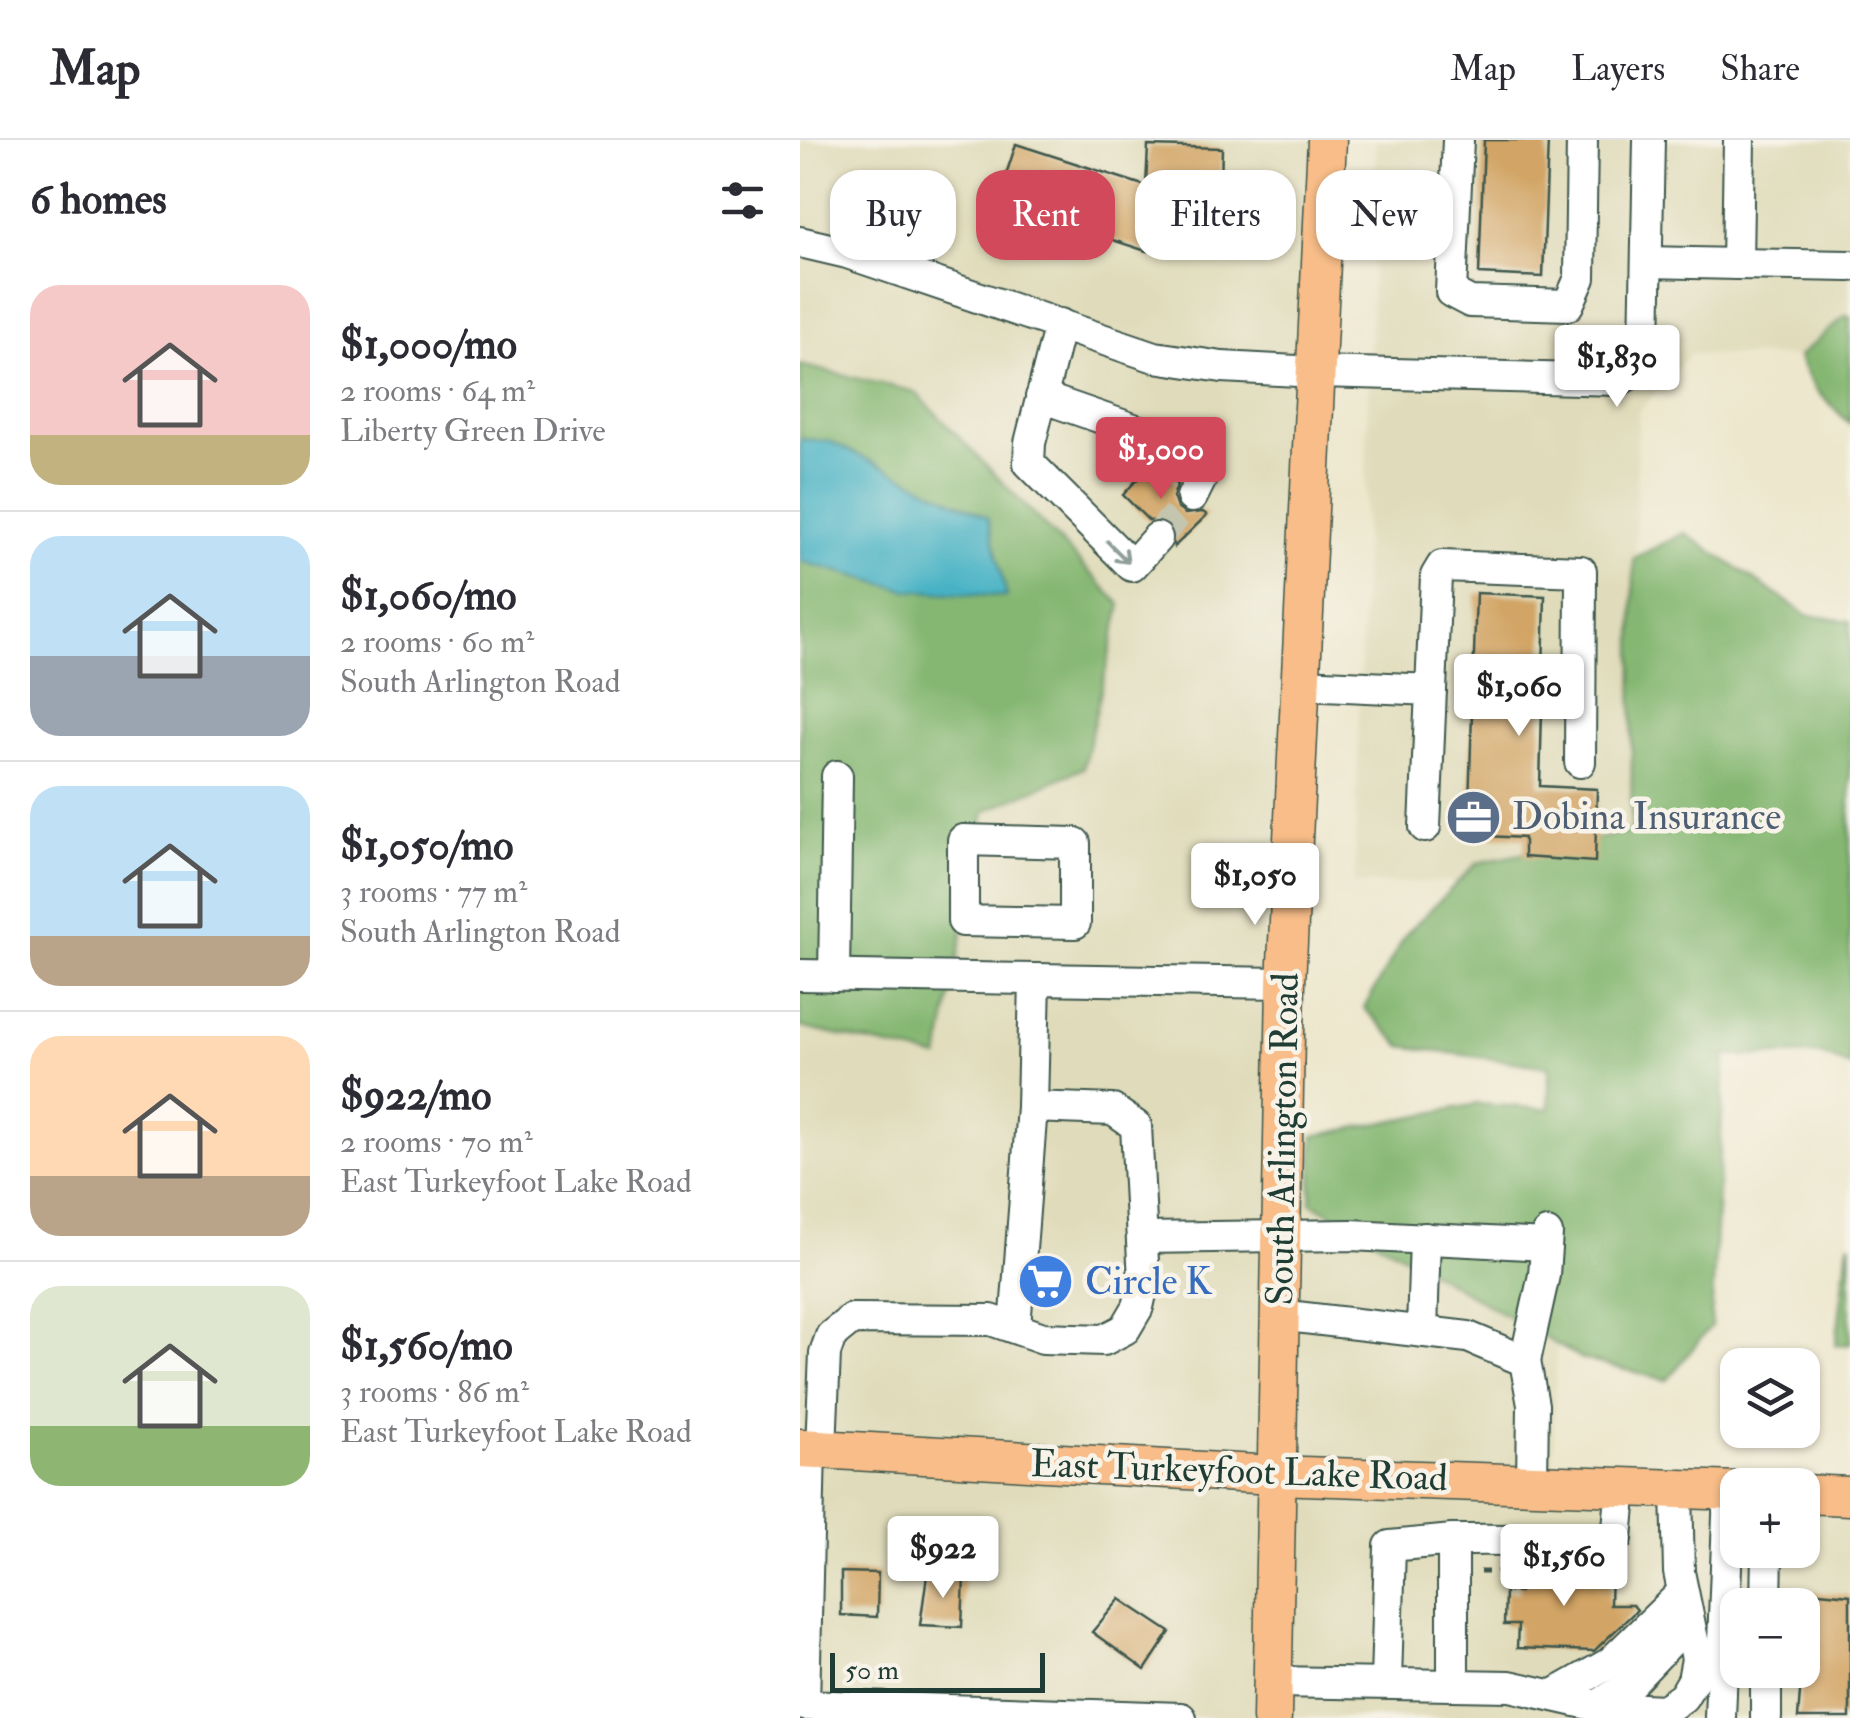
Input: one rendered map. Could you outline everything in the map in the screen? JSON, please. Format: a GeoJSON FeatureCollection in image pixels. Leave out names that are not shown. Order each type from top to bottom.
{"type":"FeatureCollection","features":[{"type":"Feature","properties":{"kind":"main road","name":"South Arlington Road"},"geometry":{"type":"LineString","coordinates":[[1272,1700],[1286,983],[1327,140]]}},
{"type":"Feature","properties":{"kind":"main road","name":"East Turkeyfoot Lake Road"},"geometry":{"type":"LineString","coordinates":[[810,1448],[1274,1475],[1720,1491]]}},
{"type":"Feature","properties":{"kind":"main road"},"geometry":{"type":"LineString","coordinates":[[1820,1495],[1850,1496]]}},
{"type":"Feature","properties":{"kind":"street"},"geometry":{"type":"LineString","coordinates":[[1458,140],[1450,292],[1470,302],[1568,304],[1580,278],[1582,140]]}},
{"type":"Feature","properties":{"kind":"street"},"geometry":{"type":"LineString","coordinates":[[800,242],[847,253],[1155,357],[1222,367],[1317,372],[1630,377],[1645,346],[1649,140]]}},
{"type":"Feature","properties":{"kind":"street"},"geometry":{"type":"LineString","coordinates":[[1736,264],[1739,140]]}},
{"type":"Feature","properties":{"kind":"street"},"geometry":{"type":"LineString","coordinates":[[1647,262],[1850,266]]}},
{"type":"Feature","properties":{"kind":"street"},"geometry":{"type":"LineString","coordinates":[[1060,324],[1029,463],[1132,566],[1156,538]]}},
{"type":"Feature","properties":{"kind":"street"},"geometry":{"type":"LineString","coordinates":[[1041,397],[1197,451],[1201,479],[1192,497]]}},
{"type":"Feature","properties":{"kind":"street"},"geometry":{"type":"LineString","coordinates":[[1425,827],[1436,576],[1442,566],[1582,572],[1580,762]]}},
{"type":"Feature","properties":{"kind":"street"},"geometry":{"type":"LineString","coordinates":[[1303,684],[1431,690]]}},
{"type":"Feature","properties":{"kind":"street"},"geometry":{"type":"LineString","coordinates":[[834,976],[836,776]]}},
{"type":"Feature","properties":{"kind":"street"},"geometry":{"type":"LineString","coordinates":[[964,840],[1075,843],[1075,924],[1064,924],[963,921],[964,840]]}},
{"type":"Feature","properties":{"kind":"street"},"geometry":{"type":"LineString","coordinates":[[1015,1326],[1032,1106],[1050,979],[1064,924]]}},
{"type":"Feature","properties":{"kind":"street"},"geometry":{"type":"LineString","coordinates":[[800,975],[1286,983]]}},
{"type":"Feature","properties":{"kind":"street"},"geometry":{"type":"LineString","coordinates":[[1032,1106],[1113,1110],[1136,1126],[1144,1281],[1138,1308],[1116,1337],[1043,1338],[990,1320],[867,1316],[841,1326],[831,1336],[810,1448],[803,1711],[1179,1718]]}},
{"type":"Feature","properties":{"kind":"street"},"geometry":{"type":"LineString","coordinates":[[1143,1238],[1546,1240],[1525,1360],[1533,1405],[1532,1482]]}},
{"type":"Feature","properties":{"kind":"street"},"geometry":{"type":"LineString","coordinates":[[1422,1331],[1425,1238]]}},
{"type":"Feature","properties":{"kind":"street"},"geometry":{"type":"LineString","coordinates":[[1279,1314],[1468,1336],[1525,1360]]}},
{"type":"Feature","properties":{"kind":"street"},"geometry":{"type":"LineString","coordinates":[[1386,1682],[1390,1546],[1454,1540],[1530,1541],[1565,1552],[1606,1548],[1616,1538],[1622,1486]]}},
{"type":"Feature","properties":{"kind":"street"},"geometry":{"type":"LineString","coordinates":[[1272,1700],[1386,1682],[1510,1686],[1598,1703],[1664,1710],[1682,1697],[1694,1680],[1678,1489]]}},
{"type":"Feature","properties":{"kind":"street"},"geometry":{"type":"LineString","coordinates":[[1453,1685],[1454,1540]]}},
{"type":"Feature","properties":{"kind":"street"},"geometry":{"type":"LineString","coordinates":[[1720,1718],[1729,1568]]}},
{"type":"Feature","properties":{"kind":"street"},"geometry":{"type":"LineString","coordinates":[[1598,1703],[1610,1663],[1690,1625]]}},
{"type":"Feature","properties":{"kind":"street"},"geometry":{"type":"LineString","coordinates":[[1598,1703],[1628,1686],[1690,1625]]}},
{"type":"Feature","properties":{"kind":"street"},"geometry":{"type":"LineString","coordinates":[[1766,1688],[1766,1718]]}},
{"type":"Feature","properties":{"kind":"shaded area"},"geometry":{"type":"Polygon","coordinates":[[[800,140],[1327,140],[1326,170],[1316,170],[1316,260],[1322,260],[1284,1151],[1563,1184],[1552,1483],[1720,1490],[1720,1568],[1820,1568],[1820,1495],[1850,1496],[1850,1718],[800,1718],[800,1027],[939,1058],[985,811],[1083,768],[915,392],[800,365],[800,140]]]}},
{"type":"Feature","properties":{"kind":"shaded area"},"geometry":{"type":"Polygon","coordinates":[[[1376,140],[1850,140],[1850,358],[1690,354],[1638,412],[1630,878],[1354,884],[1372,260],[1453,260],[1453,170],[1375,170],[1376,140]]]}},
{"type":"Feature","properties":{"kind":"green space"},"geometry":{"type":"Polygon","coordinates":[[[1845,316],[1850,317],[1850,424],[1815,389],[1798,357],[1845,316]]]}},
{"type":"Feature","properties":{"kind":"green space"},"geometry":{"type":"Polygon","coordinates":[[[800,365],[915,392],[1121,605],[1083,768],[985,811],[939,1058],[800,1027],[800,365]]]}},
{"type":"Feature","properties":{"kind":"green space"},"geometry":{"type":"Polygon","coordinates":[[[1685,533],[1807,615],[1850,621],[1850,1066],[1820,1054],[1725,1056],[1711,1326],[1667,1380],[1582,1359],[1311,1202],[1314,1136],[1477,1104],[1549,1109],[1549,1067],[1402,1046],[1364,1008],[1406,934],[1477,863],[1631,832],[1634,558],[1685,533]]]}},
{"type":"Feature","properties":{"kind":"green space"},"geometry":{"type":"Polygon","coordinates":[[[1850,1242],[1850,1344],[1836,1345],[1847,1255],[1850,1242]]]}},
{"type":"Feature","properties":{"kind":"water"},"geometry":{"type":"Polygon","coordinates":[[[800,439],[829,441],[988,517],[1007,597],[906,590],[800,561],[800,439]]]}},
{"type":"Feature","properties":{"kind":"building"},"geometry":{"type":"Polygon","coordinates":[[[1484,140],[1548,140],[1543,277],[1479,274],[1484,140]]]}},
{"type":"Feature","properties":{"kind":"building"},"geometry":{"type":"Polygon","coordinates":[[[1016,144],[1096,170],[1007,170],[1016,144]]]}},
{"type":"Feature","properties":{"kind":"building"},"geometry":{"type":"Polygon","coordinates":[[[1148,146],[1222,148],[1221,170],[1147,170],[1148,146]]]}},
{"type":"Feature","properties":{"kind":"building"},"geometry":{"type":"Polygon","coordinates":[[[1115,176],[1135,182],[1135,247],[1115,241],[1115,176]]]}},
{"type":"Feature","properties":{"kind":"building"},"geometry":{"type":"Polygon","coordinates":[[[1154,461],[1177,485],[1173,497],[1177,508],[1185,514],[1207,515],[1174,547],[1170,525],[1160,520],[1149,521],[1123,495],[1154,461]]]}},
{"type":"Feature","properties":{"kind":"building"},"geometry":{"type":"Polygon","coordinates":[[[1476,593],[1545,596],[1540,786],[1597,789],[1595,862],[1524,857],[1524,838],[1468,835],[1476,593]]]}},
{"type":"Feature","properties":{"kind":"building"},"geometry":{"type":"Polygon","coordinates":[[[1548,1566],[1611,1572],[1610,1605],[1633,1605],[1637,1610],[1594,1651],[1517,1648],[1518,1625],[1504,1625],[1505,1591],[1519,1592],[1520,1569],[1548,1566]]]}},
{"type":"Feature","properties":{"kind":"building"},"geometry":{"type":"Polygon","coordinates":[[[841,1572],[878,1573],[877,1617],[841,1615],[841,1572]]]}},
{"type":"Feature","properties":{"kind":"building"},"geometry":{"type":"Polygon","coordinates":[[[927,1575],[964,1576],[962,1627],[920,1625],[927,1575]]]}},
{"type":"Feature","properties":{"kind":"building"},"geometry":{"type":"Polygon","coordinates":[[[1820,1592],[1850,1595],[1850,1718],[1798,1718],[1800,1688],[1820,1688],[1820,1592]]]}},
{"type":"Feature","properties":{"kind":"building"},"geometry":{"type":"Polygon","coordinates":[[[1120,1599],[1170,1632],[1145,1670],[1092,1632],[1120,1599]]]}},
{"type":"Feature","properties":{"kind":"tunnel"},"geometry":{"type":"LineString","coordinates":[[1157,538],[1192,497]]}},
{"type":"Feature","properties":{"kind":"place","name":"Dobina Insurance"},"geometry":{"type":"Point","coordinates":[1473,817]}},
{"type":"Feature","properties":{"kind":"place","name":"Circle K"},"geometry":{"type":"Point","coordinates":[1046,1282]}}]}
